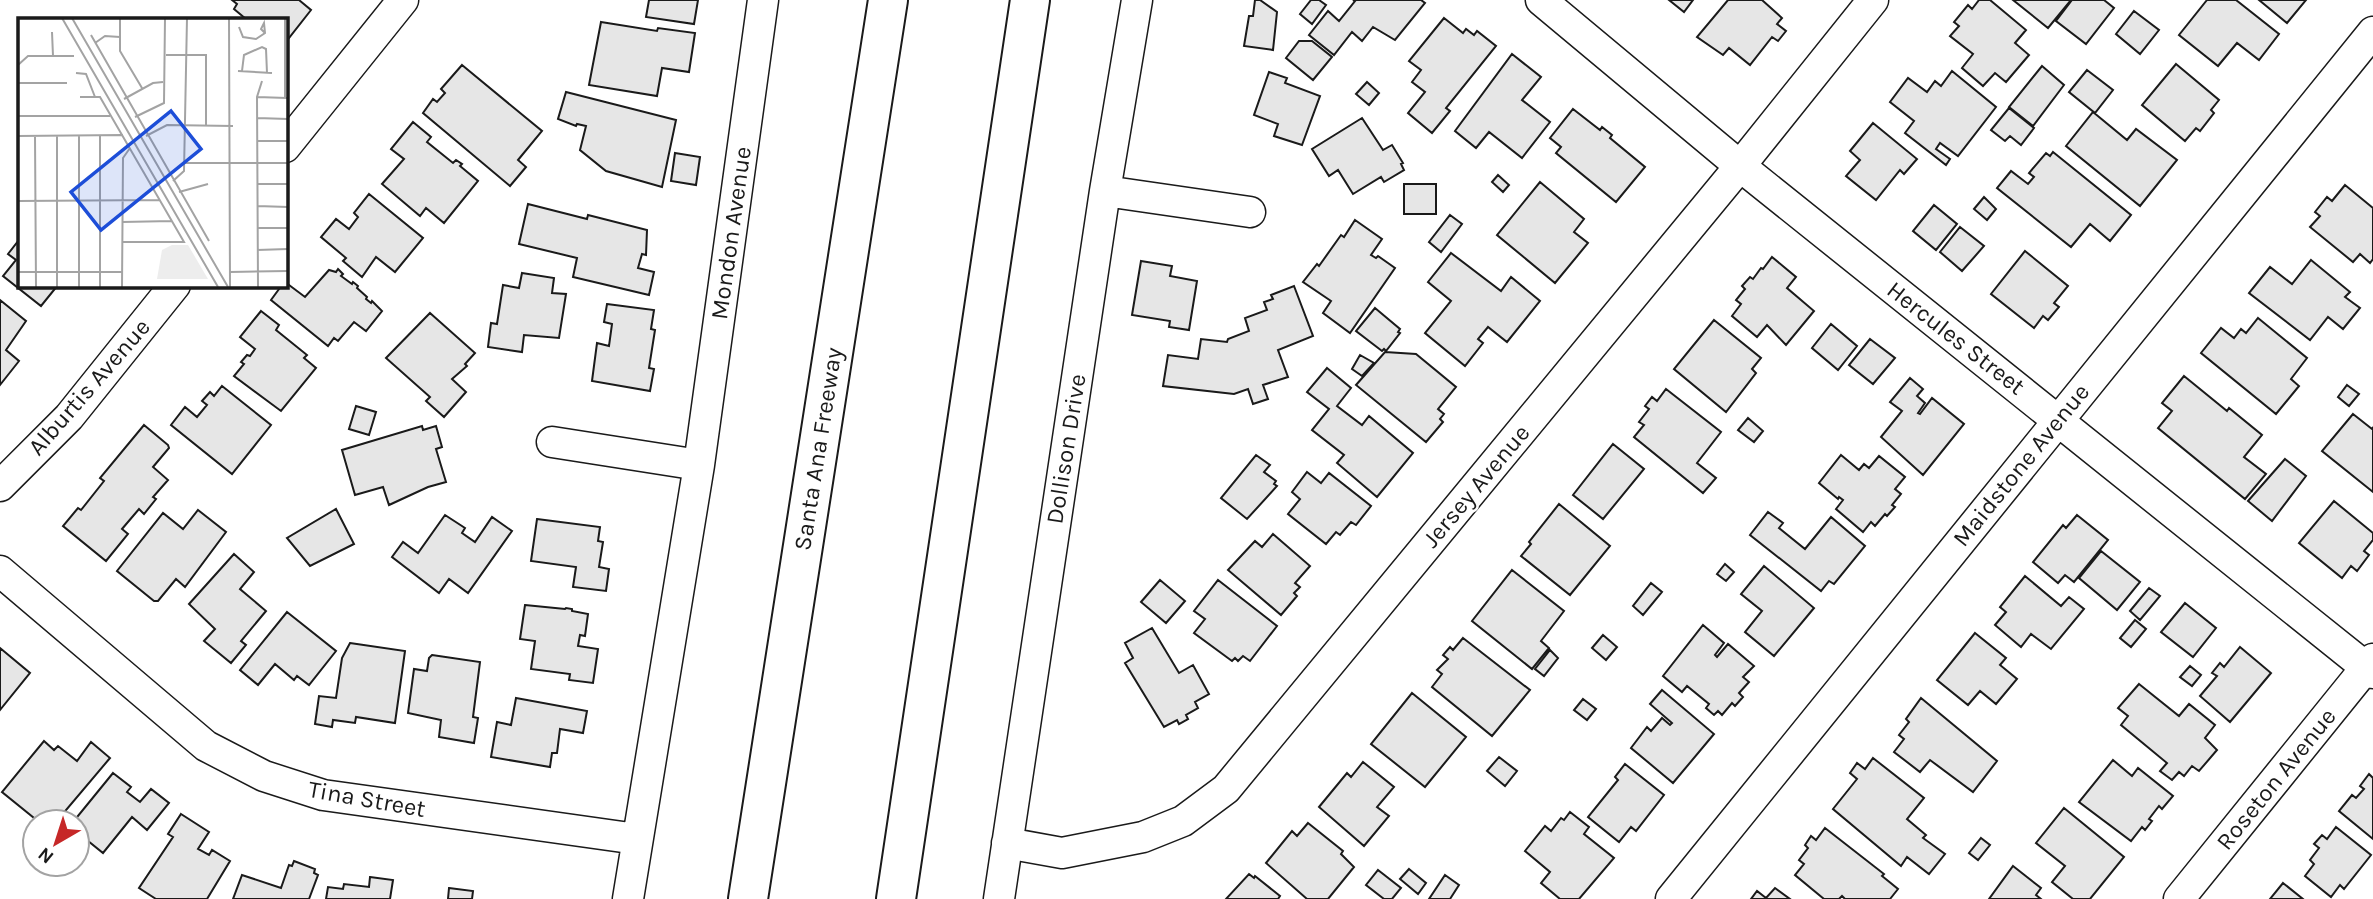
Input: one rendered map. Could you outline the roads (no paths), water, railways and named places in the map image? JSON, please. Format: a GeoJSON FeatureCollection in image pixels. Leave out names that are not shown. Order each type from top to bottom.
{"type":"FeatureCollection","features":[{"type":"Feature","properties":{"kind":"highway","name":"Santa Ana Freeway"},"geometry":{"type":"LineString","coordinates":[[748,899],[888,0]]}},
{"type":"Feature","properties":{"kind":"highway"},"geometry":{"type":"LineString","coordinates":[[896,899],[1030,0]]}},
{"type":"Feature","properties":{"kind":"street"},"geometry":{"type":"LineString","coordinates":[[287,145],[403,0]]}},
{"type":"Feature","properties":{"kind":"street","name":"Mondon Avenue"},"geometry":{"type":"LineString","coordinates":[[628,899],[699,465],[763,0]]}},
{"type":"Feature","properties":{"kind":"street","name":"Dollison Drive"},"geometry":{"type":"LineString","coordinates":[[999,899],[1105,191],[1137,0]]}},
{"type":"Feature","properties":{"kind":"street","name":"Hercules Street"},"geometry":{"type":"LineString","coordinates":[[1541,0],[1740,166],[2371,666]]}},
{"type":"Feature","properties":{"kind":"street","name":"Jersey Avenue"},"geometry":{"type":"LineString","coordinates":[[1007,843],[1062,853],[1143,837],[1183,821],[1226,789],[1740,166],[1873,0]]}},
{"type":"Feature","properties":{"kind":"street","name":"Maidstone Avenue"},"geometry":{"type":"LineString","coordinates":[[1671,899],[2373,32]]}},
{"type":"Feature","properties":{"kind":"street"},"geometry":{"type":"LineString","coordinates":[[1105,191],[1250,212]]}},
{"type":"Feature","properties":{"kind":"street","name":"Alburtis Avenue"},"geometry":{"type":"LineString","coordinates":[[0,486],[69,417],[173,287]]}},
{"type":"Feature","properties":{"kind":"street"},"geometry":{"type":"LineString","coordinates":[[552,442],[699,465]]}},
{"type":"Feature","properties":{"kind":"street","name":"Tina Street"},"geometry":{"type":"LineString","coordinates":[[0,571],[206,746],[264,776],[323,795],[637,839]]}},
{"type":"Feature","properties":{"kind":"street","name":"Roseton Avenue"},"geometry":{"type":"LineString","coordinates":[[2179,899],[2371,666]]}}]}
